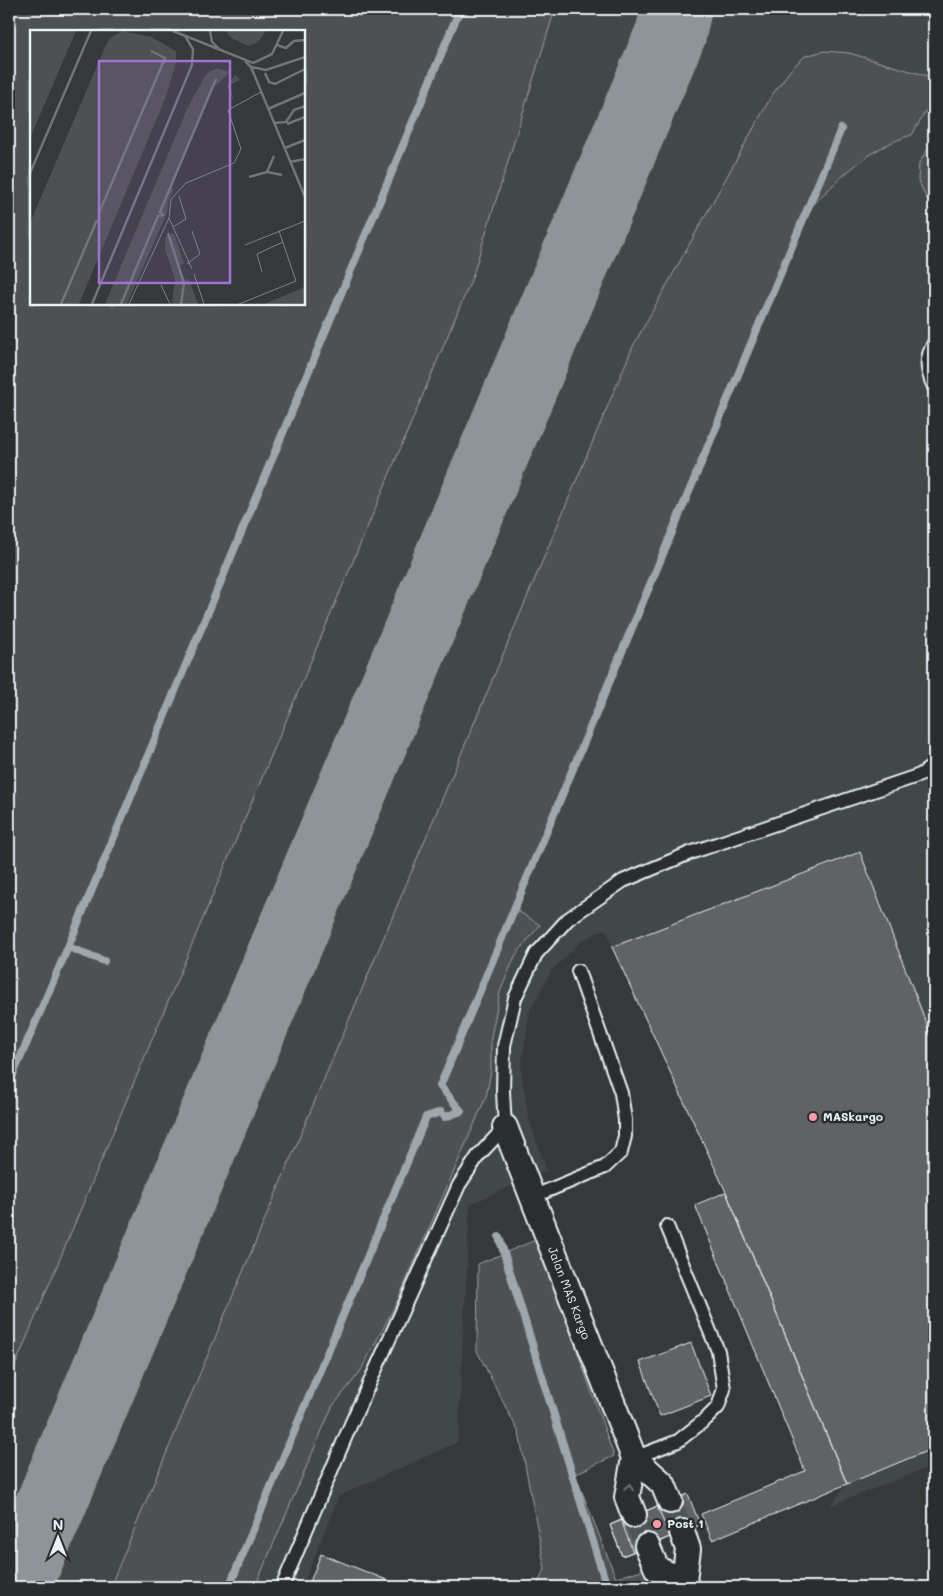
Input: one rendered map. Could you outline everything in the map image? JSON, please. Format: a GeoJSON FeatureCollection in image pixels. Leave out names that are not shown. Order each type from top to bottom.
{"type":"FeatureCollection","features":[{"type":"Feature","properties":{"kind":"street","name":"Jalan MAS Kargo"},"geometry":{"type":"LineString","coordinates":[[504,1128],[634,1458],[663,1484],[670,1501]]}},
{"type":"Feature","properties":{"kind":"street"},"geometry":{"type":"LineString","coordinates":[[634,1458],[627,1497],[634,1515]]}},
{"type":"Feature","properties":{"kind":"street"},"geometry":{"type":"LineString","coordinates":[[647,1546],[656,1569],[685,1584],[688,1549],[682,1532]]}},
{"type":"Feature","properties":{"kind":"lane"},"geometry":{"type":"LineString","coordinates":[[934,343],[927,356],[934,387]]}},
{"type":"Feature","properties":{"kind":"lane"},"geometry":{"type":"LineString","coordinates":[[282,1587],[351,1424],[459,1185],[478,1156],[504,1128],[504,1046],[516,998],[536,954],[568,919],[623,881],[690,853],[920,775],[934,764]]}},
{"type":"Feature","properties":{"kind":"lane"},"geometry":{"type":"LineString","coordinates":[[532,1197],[605,1167],[622,1152],[625,1120],[622,1093],[578,971]]}},
{"type":"Feature","properties":{"kind":"lane"},"geometry":{"type":"LineString","coordinates":[[634,1458],[678,1441],[718,1407],[724,1390],[718,1351],[668,1226]]}},
{"type":"Feature","properties":{"kind":"shaded area"},"geometry":{"type":"Polygon","coordinates":[[[9,9],[934,9],[934,1465],[830,1506],[847,1484],[726,1192],[605,929],[583,940],[552,970],[530,1010],[521,1068],[529,1120],[547,1171],[470,1204],[458,1442],[339,1496],[302,1587],[9,1587],[9,9]]]}},
{"type":"Feature","properties":{"kind":"shaded area"},"geometry":{"type":"Polygon","coordinates":[[[9,9],[555,9],[472,278],[9,1380],[9,9]]]}},
{"type":"Feature","properties":{"kind":"shaded area"},"geometry":{"type":"Polygon","coordinates":[[[824,51],[849,53],[934,78],[934,97],[912,135],[896,140],[868,156],[843,176],[807,210],[513,908],[540,925],[515,956],[500,992],[491,1037],[491,1071],[486,1097],[397,1302],[360,1372],[332,1407],[255,1587],[110,1587],[633,346],[772,95],[792,68],[805,56],[824,51]]]}},
{"type":"Feature","properties":{"kind":"shaded area"},"geometry":{"type":"Polygon","coordinates":[[[934,140],[934,214],[918,180],[919,163],[934,140]]]}},
{"type":"Feature","properties":{"kind":"shaded area"},"geometry":{"type":"Polygon","coordinates":[[[538,1239],[614,1456],[575,1474],[616,1578],[645,1569],[652,1587],[536,1587],[545,1569],[519,1433],[477,1351],[478,1264],[538,1239]]]}},
{"type":"Feature","properties":{"kind":"building","name":"MASkargo"},"geometry":{"type":"Polygon","coordinates":[[[860,852],[934,1043],[934,1448],[847,1484],[726,1192],[612,947],[860,852]]]}},
{"type":"Feature","properties":{"kind":"building"},"geometry":{"type":"Polygon","coordinates":[[[726,1192],[847,1484],[712,1540],[701,1514],[805,1471],[695,1205],[726,1192]]]}},
{"type":"Feature","properties":{"kind":"building"},"geometry":{"type":"Polygon","coordinates":[[[691,1343],[711,1396],[660,1416],[640,1362],[691,1343]]]}},
{"type":"Feature","properties":{"kind":"building"},"geometry":{"type":"Polygon","coordinates":[[[688,1494],[700,1525],[622,1556],[610,1525],[688,1494]]]}},
{"type":"Feature","properties":{"kind":"building","name":"Post 1"},"geometry":{"type":"Polygon","coordinates":[[[657,1506],[670,1537],[657,1543],[644,1512],[657,1506]]]}},
{"type":"Feature","properties":{"kind":"building"},"geometry":{"type":"Polygon","coordinates":[[[621,1520],[633,1552],[622,1556],[610,1525],[621,1520]]]}},
{"type":"Feature","properties":{"kind":"building"},"geometry":{"type":"Polygon","coordinates":[[[321,1554],[392,1582],[390,1587],[308,1587],[321,1554]]]}},
{"type":"Feature","properties":{"kind":"waterway"},"geometry":{"type":"LineString","coordinates":[[9,1084],[460,9]]}},
{"type":"Feature","properties":{"kind":"waterway"},"geometry":{"type":"LineString","coordinates":[[229,1587],[426,1117],[441,1112],[445,1117],[461,1111],[440,1086],[841,129]]}},
{"type":"Feature","properties":{"kind":"waterway"},"geometry":{"type":"LineString","coordinates":[[68,947],[104,961]]}},
{"type":"Feature","properties":{"kind":"waterway"},"geometry":{"type":"LineString","coordinates":[[499,1237],[607,1587]]}},
{"type":"Feature","properties":{"kind":"taxiway"},"geometry":{"type":"LineString","coordinates":[[16,1587],[671,33],[676,9]]}},
{"type":"Feature","properties":{"kind":"tunnel"},"geometry":{"type":"LineString","coordinates":[[670,1501],[682,1532]]}},
{"type":"Feature","properties":{"kind":"tunnel"},"geometry":{"type":"LineString","coordinates":[[634,1515],[647,1546]]}},
{"type":"Feature","properties":{"kind":"place","name":"MASkargo"},"geometry":{"type":"Point","coordinates":[813,1117]}},
{"type":"Feature","properties":{"kind":"place","name":"Post 1"},"geometry":{"type":"Point","coordinates":[657,1524]}}]}
